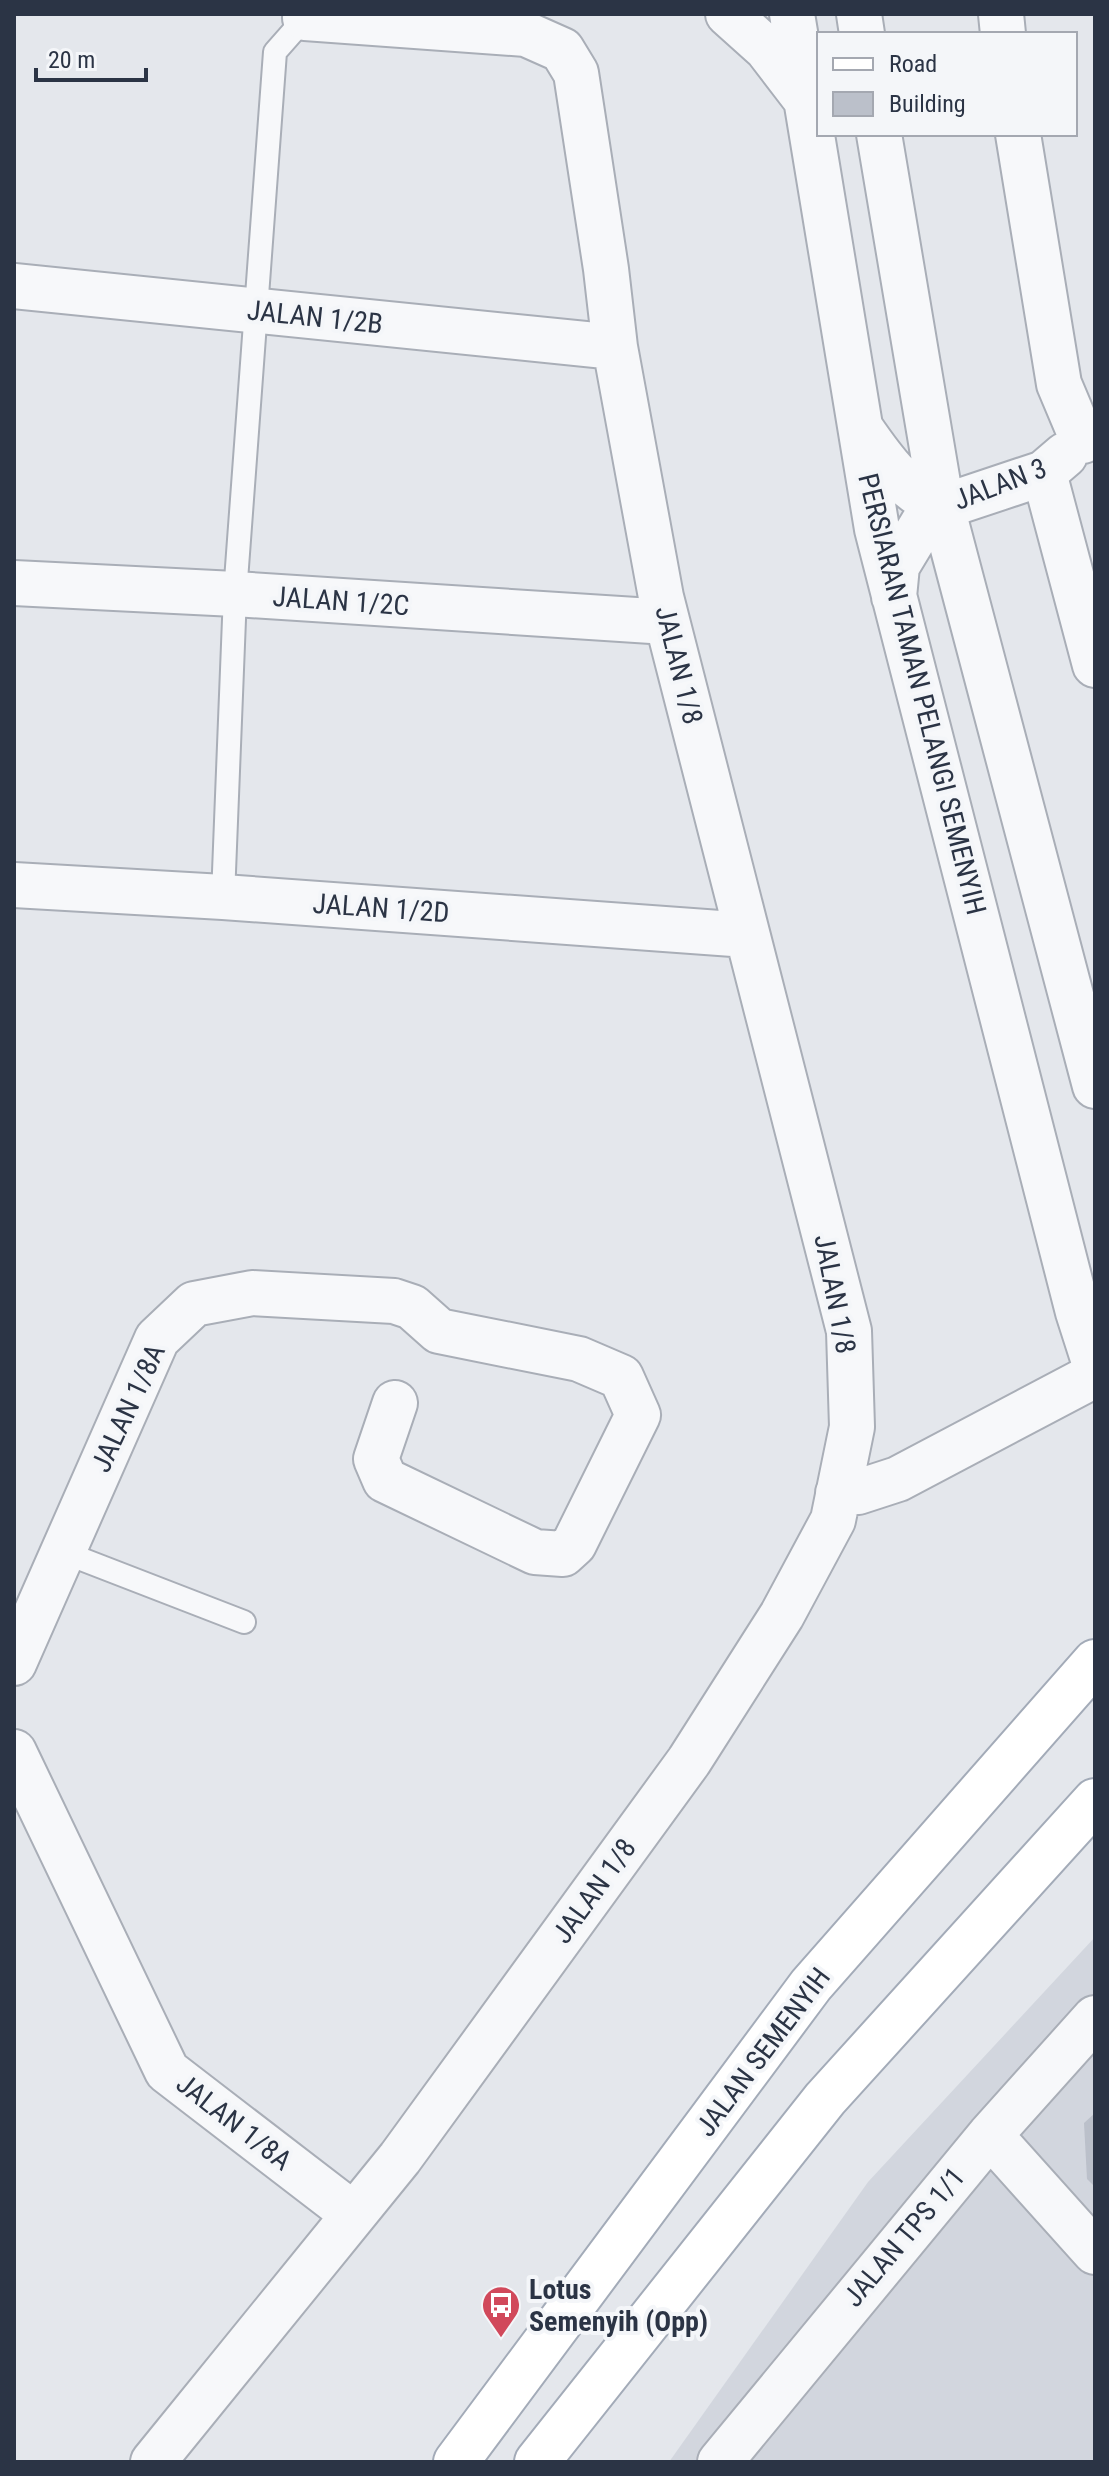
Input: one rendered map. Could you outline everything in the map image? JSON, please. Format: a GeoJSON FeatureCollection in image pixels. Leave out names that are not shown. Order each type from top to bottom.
{"type":"FeatureCollection","features":[{"type":"Feature","properties":{"kind":"main road","name":"JALAN SEMENYIH"},"geometry":{"type":"LineString","coordinates":[[456,2462],[811,1985],[1095,1662]]}},
{"type":"Feature","properties":{"kind":"main road"},"geometry":{"type":"LineString","coordinates":[[537,2462],[825,2099],[1095,1801]]}},
{"type":"Feature","properties":{"kind":"street"},"geometry":{"type":"LineString","coordinates":[[728,14],[767,49],[807,101]]}},
{"type":"Feature","properties":{"kind":"street","name":"PERSIARAN TAMAN PELANGI SEMENYIH"},"geometry":{"type":"LineString","coordinates":[[792,14],[877,529],[1074,1297],[1095,1365]]}},
{"type":"Feature","properties":{"kind":"street","name":"JALAN 1/8"},"geometry":{"type":"LineString","coordinates":[[153,2462],[400,2158],[689,1761],[782,1615],[833,1520],[852,1427],[849,1331],[667,622],[615,347],[576,73],[562,50],[526,34],[305,18]]}},
{"type":"Feature","properties":{"kind":"street"},"geometry":{"type":"LineString","coordinates":[[879,136],[942,507],[1095,1086]]}},
{"type":"Feature","properties":{"kind":"street"},"geometry":{"type":"LineString","coordinates":[[1018,136],[1059,384],[1089,436]]}},
{"type":"Feature","properties":{"kind":"street","name":"JALAN 1/2B"},"geometry":{"type":"LineString","coordinates":[[14,286],[615,347]]}},
{"type":"Feature","properties":{"kind":"street"},"geometry":{"type":"LineString","coordinates":[[859,426],[886,465],[920,497],[942,507]]}},
{"type":"Feature","properties":{"kind":"street","name":"JALAN 3"},"geometry":{"type":"LineString","coordinates":[[942,507],[1044,473],[1089,436]]}},
{"type":"Feature","properties":{"kind":"street"},"geometry":{"type":"LineString","coordinates":[[1044,473],[1095,665]]}},
{"type":"Feature","properties":{"kind":"street"},"geometry":{"type":"LineString","coordinates":[[894,597],[897,566],[923,523],[942,507]]}},
{"type":"Feature","properties":{"kind":"street","name":"JALAN 1/2C"},"geometry":{"type":"LineString","coordinates":[[14,583],[667,622]]}},
{"type":"Feature","properties":{"kind":"street","name":"JALAN 1/2D"},"geometry":{"type":"LineString","coordinates":[[14,885],[747,935]]}},
{"type":"Feature","properties":{"kind":"street","name":"JALAN 1/8A"},"geometry":{"type":"LineString","coordinates":[[14,1663],[157,1339],[194,1304],[252,1293],[394,1301],[412,1307],[439,1331],[579,1359],[621,1377],[638,1415],[574,1544],[563,1554],[535,1552],[385,1480],[376,1459],[395,1403]]}},
{"type":"Feature","properties":{"kind":"street"},"geometry":{"type":"LineString","coordinates":[[838,1493],[858,1492],[898,1479],[1095,1375]]}},
{"type":"Feature","properties":{"kind":"street","name":"JALAN 1/8A"},"geometry":{"type":"LineString","coordinates":[[14,1752],[167,2071],[353,2214]]}},
{"type":"Feature","properties":{"kind":"street","name":"JALAN TPS 1/1"},"geometry":{"type":"LineString","coordinates":[[720,2462],[990,2135],[1095,2018]]}},
{"type":"Feature","properties":{"kind":"street"},"geometry":{"type":"LineString","coordinates":[[990,2135],[1095,2252]]}},
{"type":"Feature","properties":{"kind":"lane"},"geometry":{"type":"LineString","coordinates":[[223,897],[235,594],[275,52],[305,18]]}},
{"type":"Feature","properties":{"kind":"lane"},"geometry":{"type":"LineString","coordinates":[[63,1552],[244,1622]]}},
{"type":"Feature","properties":{"kind":"shaded area"},"geometry":{"type":"Polygon","coordinates":[[[1095,1937],[1095,2462],[669,2462],[868,2182],[1095,1937]]]}},
{"type":"Feature","properties":{"kind":"building"},"geometry":{"type":"Polygon","coordinates":[[[1095,2113],[1095,2187],[1087,2179],[1084,2123],[1095,2113]]]}},
{"type":"Feature","properties":{"kind":"place","name":"Lotus Semenyih (Opp)"},"geometry":{"type":"Point","coordinates":[501,2339]}}]}
